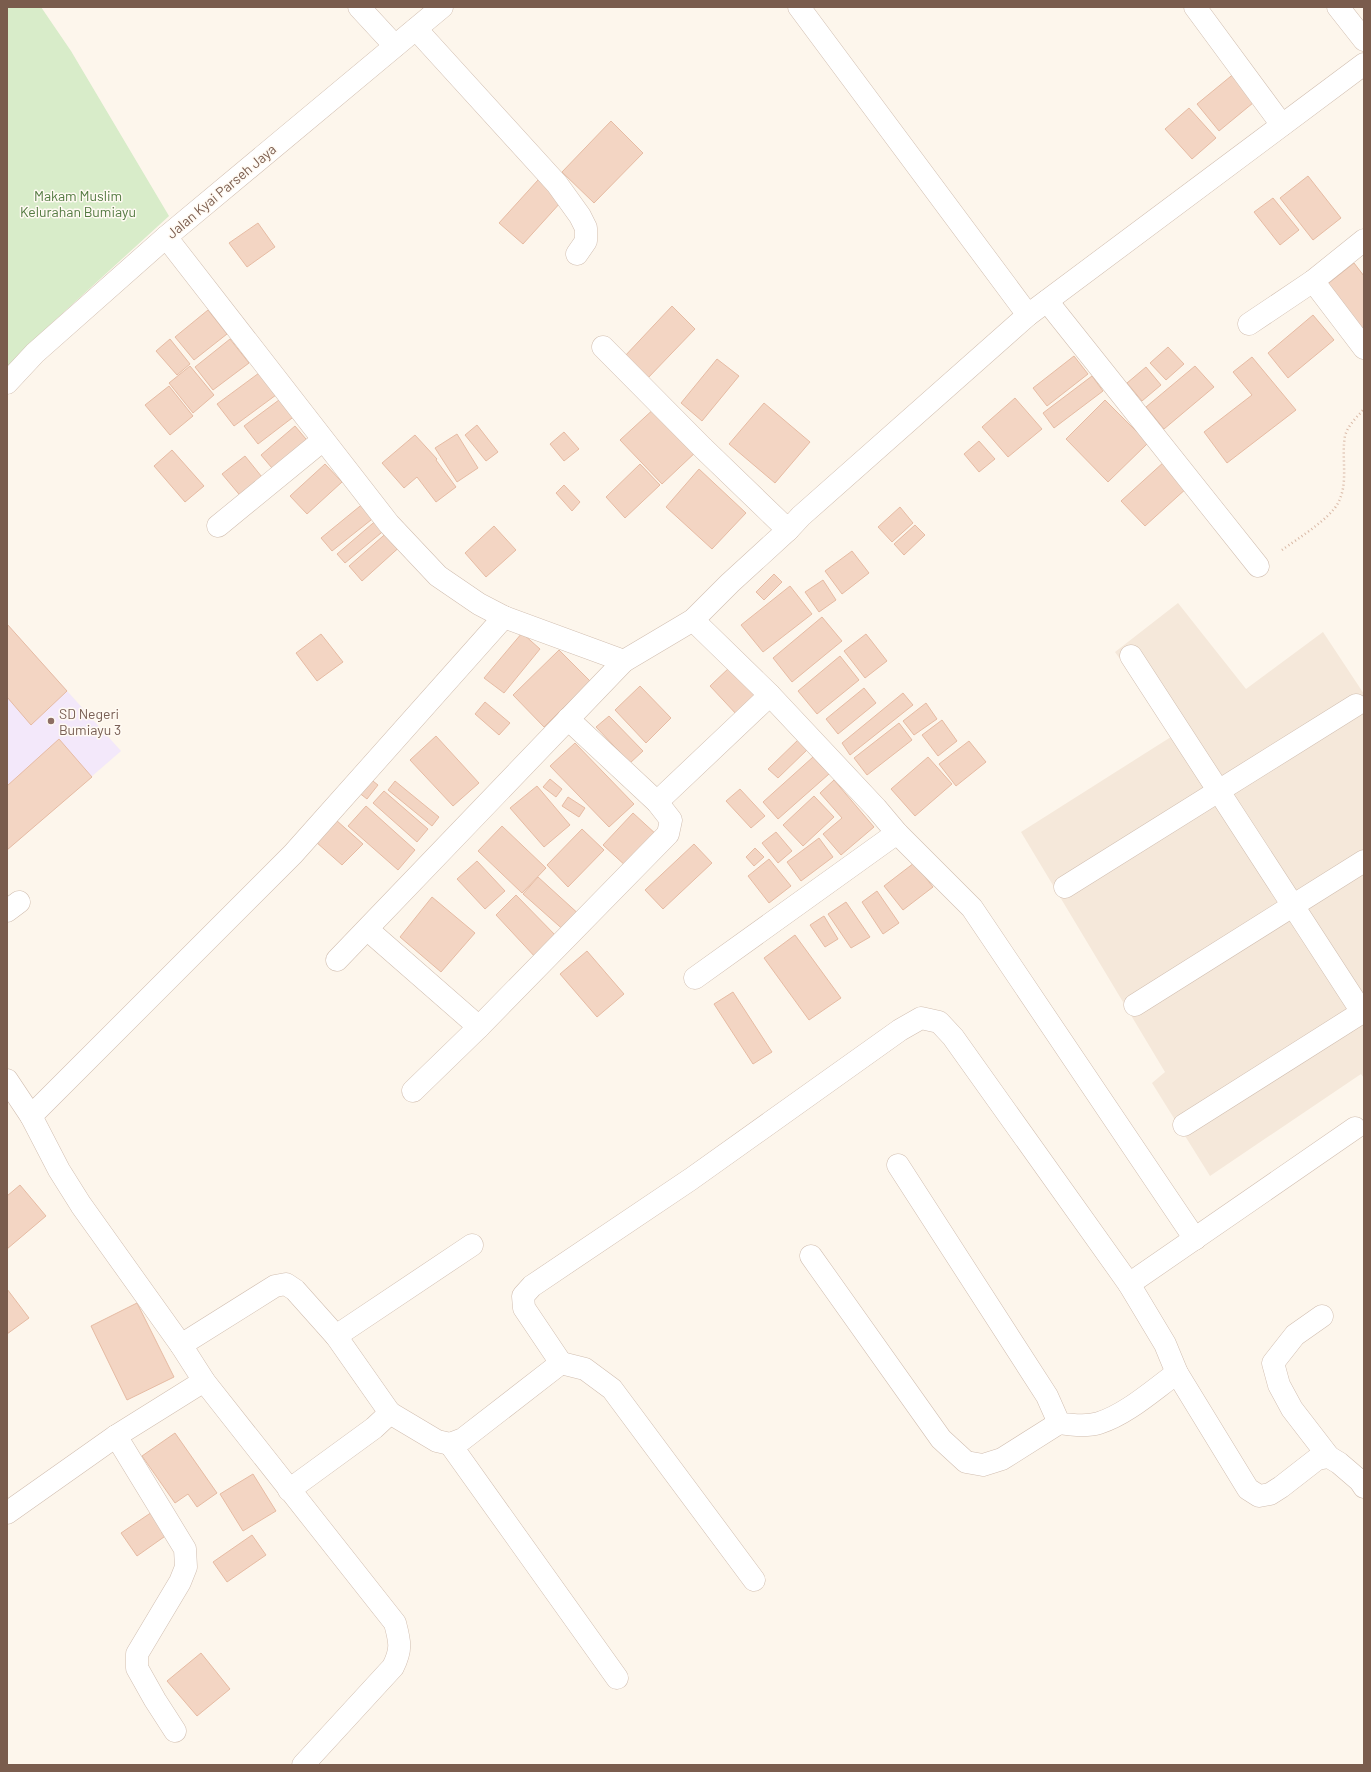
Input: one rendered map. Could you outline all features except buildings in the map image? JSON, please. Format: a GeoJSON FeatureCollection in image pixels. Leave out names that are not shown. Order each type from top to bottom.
{"type":"FeatureCollection","features":[{"type":"Feature","properties":{"kind":"street"},"geometry":{"type":"LineString","coordinates":[[359,7],[395,46]]}},
{"type":"Feature","properties":{"kind":"street","name":"Jalan Kyai Parseh Jaya"},"geometry":{"type":"LineString","coordinates":[[7,383],[35,353],[166,237],[442,7]]}},
{"type":"Feature","properties":{"kind":"street"},"geometry":{"type":"LineString","coordinates":[[799,7],[1028,315]]}},
{"type":"Feature","properties":{"kind":"street"},"geometry":{"type":"LineString","coordinates":[[1195,7],[1282,125]]}},
{"type":"Feature","properties":{"kind":"street"},"geometry":{"type":"LineString","coordinates":[[1338,7],[1364,40]]}},
{"type":"Feature","properties":{"kind":"street"},"geometry":{"type":"LineString","coordinates":[[416,29],[558,184],[586,228],[586,242],[577,254]]}},
{"type":"Feature","properties":{"kind":"street"},"geometry":{"type":"LineString","coordinates":[[337,960],[368,930],[624,661],[693,620],[730,582],[788,530],[801,516],[1028,315],[1364,64]]}},
{"type":"Feature","properties":{"kind":"street"},"geometry":{"type":"LineString","coordinates":[[166,237],[389,524],[438,576],[479,604],[504,617],[624,661]]}},
{"type":"Feature","properties":{"kind":"street"},"geometry":{"type":"LineString","coordinates":[[1249,324],[1313,281],[1364,240]]}},
{"type":"Feature","properties":{"kind":"street"},"geometry":{"type":"LineString","coordinates":[[1313,281],[1364,348]]}},
{"type":"Feature","properties":{"kind":"street"},"geometry":{"type":"LineString","coordinates":[[1047,301],[1258,566]]}},
{"type":"Feature","properties":{"kind":"street"},"geometry":{"type":"LineString","coordinates":[[603,347],[703,448],[788,530]]}},
{"type":"Feature","properties":{"kind":"street"},"geometry":{"type":"LineString","coordinates":[[218,526],[323,440]]}},
{"type":"Feature","properties":{"kind":"street"},"geometry":{"type":"LineString","coordinates":[[31,1116],[293,854],[504,617]]}},
{"type":"Feature","properties":{"kind":"street"},"geometry":{"type":"LineString","coordinates":[[693,620],[770,695],[876,808],[897,833],[972,908],[1195,1239]]}},
{"type":"Feature","properties":{"kind":"street"},"geometry":{"type":"LineString","coordinates":[[1131,656],[1363,1012],[1184,1125]]}},
{"type":"Feature","properties":{"kind":"street"},"geometry":{"type":"LineString","coordinates":[[657,802],[770,695]]}},
{"type":"Feature","properties":{"kind":"street"},"geometry":{"type":"LineString","coordinates":[[1066,887],[1220,792],[1356,705]]}},
{"type":"Feature","properties":{"kind":"street"},"geometry":{"type":"LineString","coordinates":[[414,1091],[479,1027],[668,834],[671,820],[657,802],[568,719]]}},
{"type":"Feature","properties":{"kind":"street"},"geometry":{"type":"LineString","coordinates":[[695,978],[897,833]]}},
{"type":"Feature","properties":{"kind":"street"},"geometry":{"type":"LineString","coordinates":[[1134,1005],[1364,861]]}},
{"type":"Feature","properties":{"kind":"street"},"geometry":{"type":"LineString","coordinates":[[368,930],[479,1027]]}},
{"type":"Feature","properties":{"kind":"street"},"geometry":{"type":"LineString","coordinates":[[754,1580],[612,1389],[585,1369],[562,1363],[524,1308],[523,1296],[532,1286],[692,1179],[900,1030],[921,1018],[939,1022],[953,1038],[1129,1284],[1165,1344],[1177,1373],[1248,1489],[1259,1496],[1270,1494],[1317,1459],[1329,1457]]}},
{"type":"Feature","properties":{"kind":"street"},"geometry":{"type":"LineString","coordinates":[[7,1080],[31,1116],[59,1170],[81,1205],[181,1345],[204,1381],[395,1623],[400,1641],[399,1656],[393,1667],[303,1765]]}},
{"type":"Feature","properties":{"kind":"street"},"geometry":{"type":"LineString","coordinates":[[1129,1284],[1356,1128]]}},
{"type":"Feature","properties":{"kind":"street"},"geometry":{"type":"LineString","coordinates":[[898,1166],[1047,1396],[1059,1423]]}},
{"type":"Feature","properties":{"kind":"street"},"geometry":{"type":"LineString","coordinates":[[336,1336],[472,1245]]}},
{"type":"Feature","properties":{"kind":"street"},"geometry":{"type":"LineString","coordinates":[[811,1256],[941,1439],[966,1462],[983,1465],[1002,1459],[1059,1423],[1074,1426],[1098,1424],[1120,1414],[1177,1373]]}},
{"type":"Feature","properties":{"kind":"street"},"geometry":{"type":"LineString","coordinates":[[181,1345],[274,1286],[286,1284],[295,1290],[336,1336],[390,1413],[438,1441],[450,1444],[463,1439],[562,1363]]}},
{"type":"Feature","properties":{"kind":"street"},"geometry":{"type":"LineString","coordinates":[[1322,1316],[1295,1335],[1273,1363],[1279,1385],[1292,1409],[1329,1457],[1339,1462],[1363,1481]]}},
{"type":"Feature","properties":{"kind":"street"},"geometry":{"type":"LineString","coordinates":[[7,1513],[116,1436],[204,1381]]}},
{"type":"Feature","properties":{"kind":"street"},"geometry":{"type":"LineString","coordinates":[[289,1490],[374,1428],[390,1413]]}},
{"type":"Feature","properties":{"kind":"street"},"geometry":{"type":"LineString","coordinates":[[116,1436],[185,1549],[186,1567],[180,1582],[137,1654],[137,1668],[175,1731]]}},
{"type":"Feature","properties":{"kind":"street"},"geometry":{"type":"LineString","coordinates":[[450,1444],[617,1678]]}},
{"type":"Feature","properties":{"kind":"path"},"geometry":{"type":"LineString","coordinates":[[1258,566],[1332,513],[1339,503],[1344,488],[1345,436],[1352,422],[1364,409]]}},
{"type":"Feature","properties":{"kind":"shaded area"},"geometry":{"type":"Polygon","coordinates":[[[1178,603],[1246,689],[1323,632],[1364,694],[1364,1078],[1361,1074],[1210,1176],[1152,1083],[1165,1072],[1021,832],[1174,735],[1115,652],[1178,603]]]}},
{"type":"Feature","properties":{"kind":"shaded area","name":"SD Negeri Bumiayu 3"},"geometry":{"type":"Polygon","coordinates":[[[7,624],[121,751],[7,850],[7,624]]]}},
{"type":"Feature","properties":{"kind":"green space","name":"Makam Muslim Kelurahan Bumiayu"},"geometry":{"type":"Polygon","coordinates":[[[7,7],[41,7],[71,51],[169,216],[29,344],[7,367],[7,7]]]}},
{"type":"Feature","properties":{"kind":"place","name":"SD Negeri Bumiayu 3"},"geometry":{"type":"Point","coordinates":[51,721]}}]}
